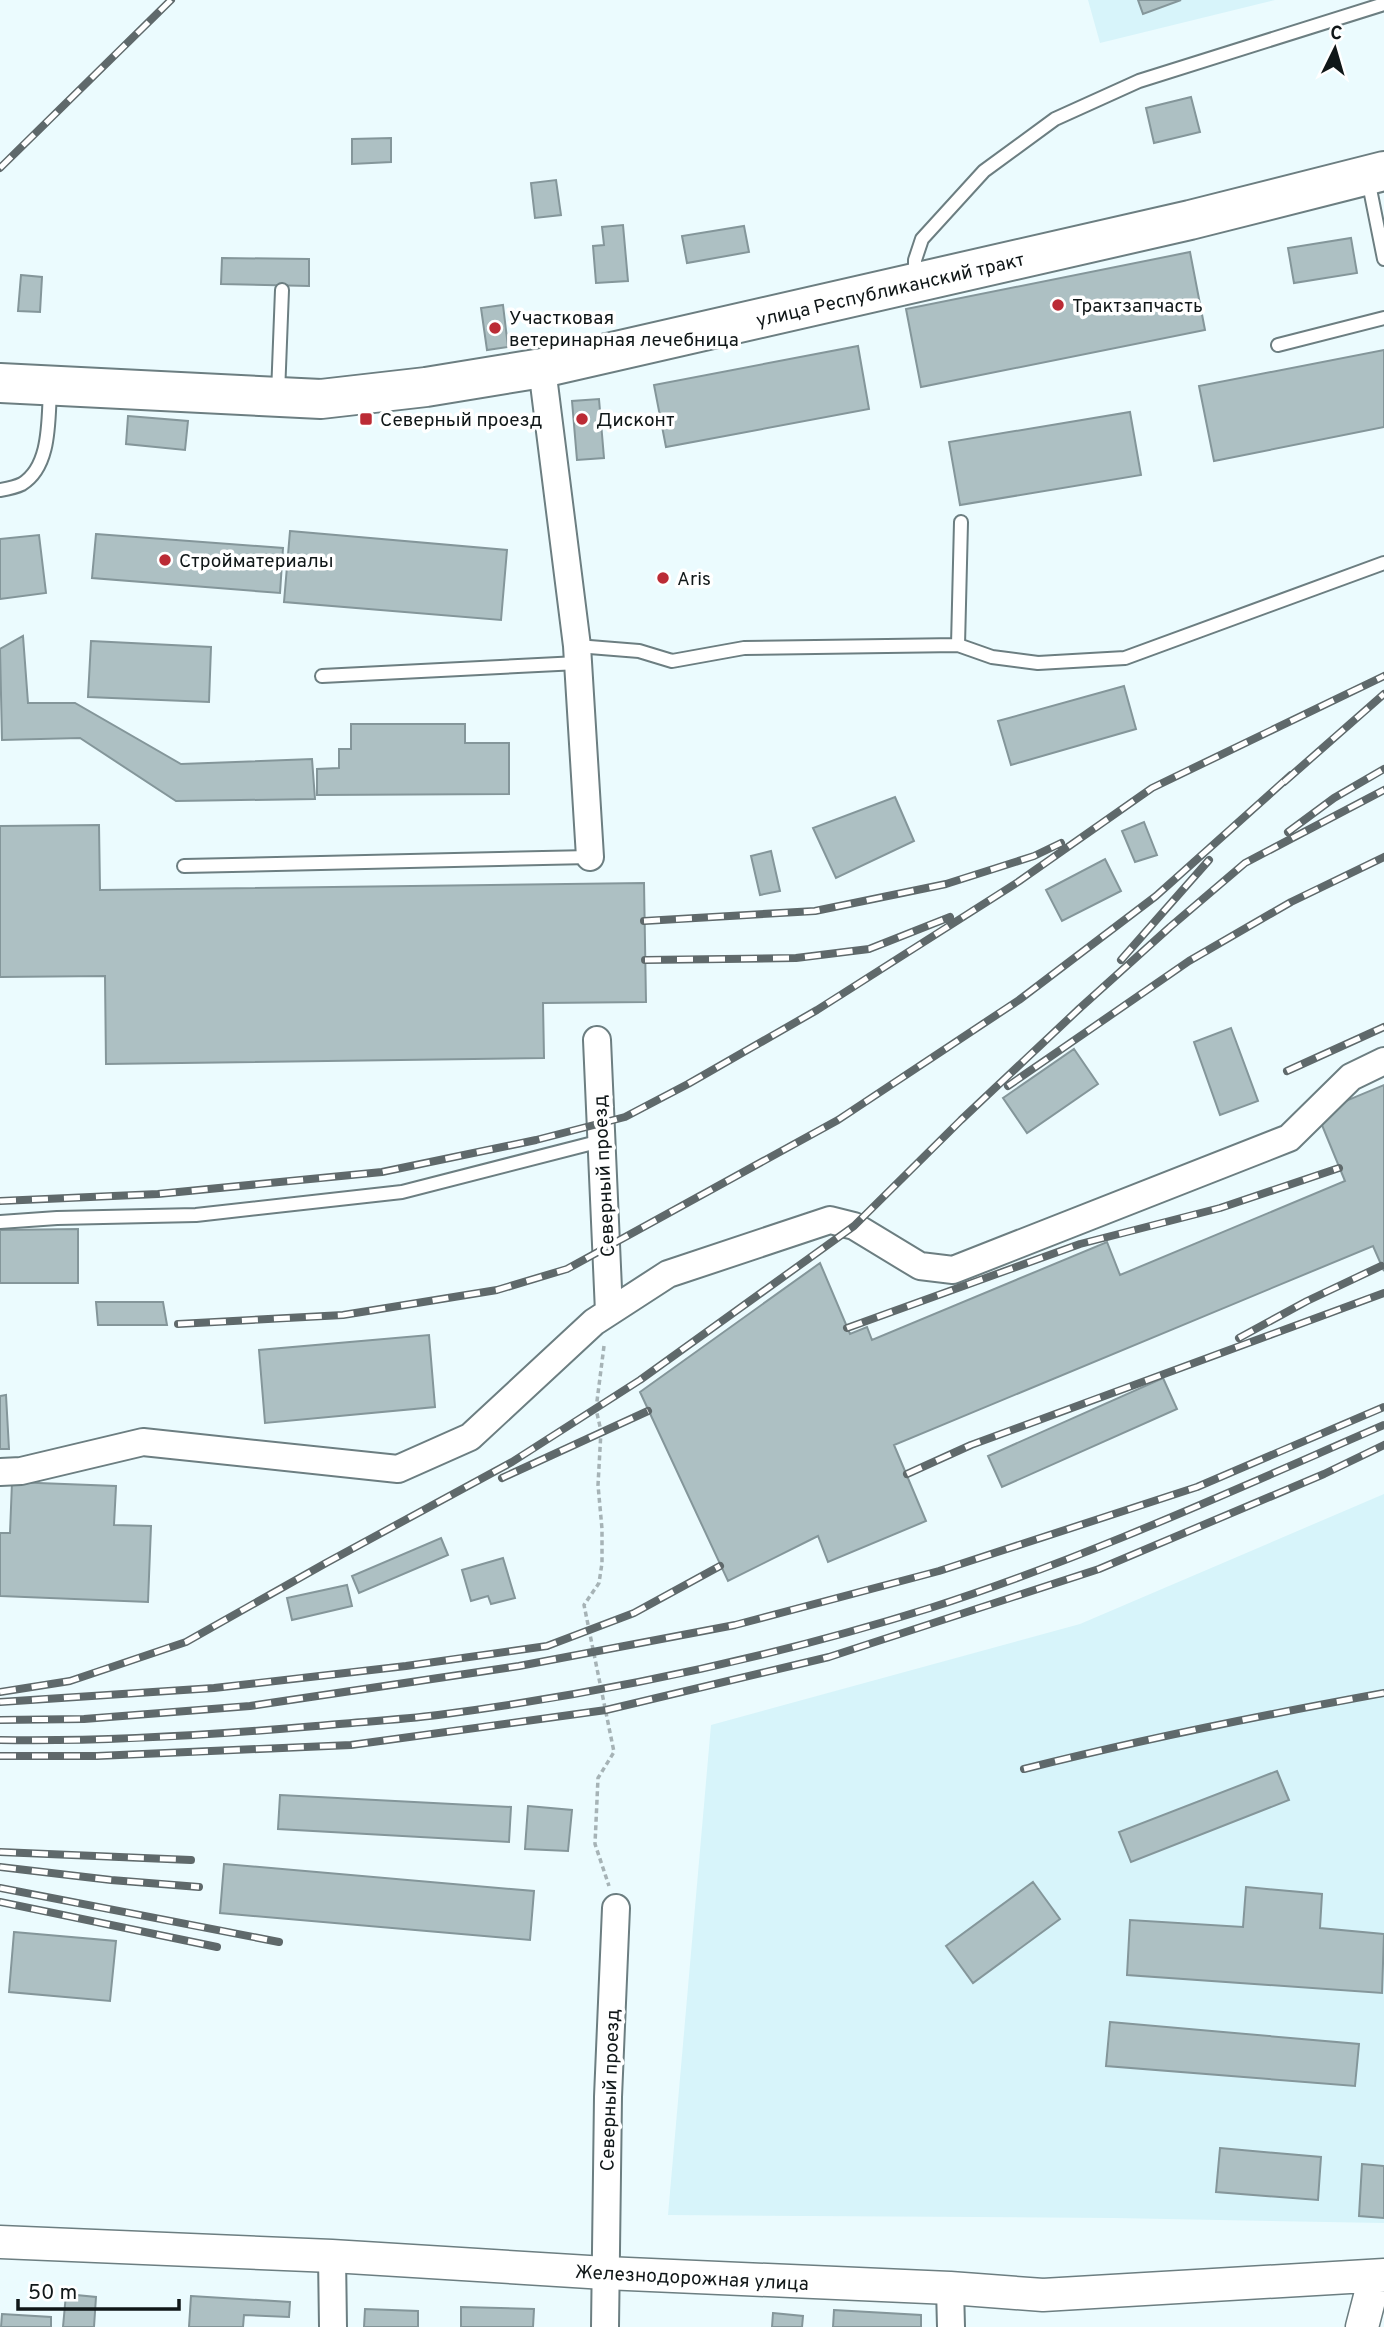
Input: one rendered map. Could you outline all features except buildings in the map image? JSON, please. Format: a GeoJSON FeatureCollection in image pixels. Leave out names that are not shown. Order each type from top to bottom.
{"type":"FeatureCollection","features":[{"type":"Feature","properties":{"kind":"main road","name":"улица Республиканский тракт"},"geometry":{"type":"LineString","coordinates":[[18,386],[321,399],[542,368],[1190,220],[1376,173]]}},
{"type":"Feature","properties":{"kind":"street"},"geometry":{"type":"LineString","coordinates":[[542,368],[577,655],[590,857]]}},
{"type":"Feature","properties":{"kind":"street","name":"Северный проезд"},"geometry":{"type":"LineString","coordinates":[[597,1040],[609,1312]]}},
{"type":"Feature","properties":{"kind":"street"},"geometry":{"type":"LineString","coordinates":[[0,1472],[21,1471],[143,1442],[398,1469],[470,1437],[594,1322],[668,1274],[830,1220],[855,1226],[920,1266],[953,1270],[1289,1138],[1351,1077],[1384,1061]]}},
{"type":"Feature","properties":{"kind":"street","name":"Северный проезд"},"geometry":{"type":"LineString","coordinates":[[605,2327],[608,2097],[616,1908]]}},
{"type":"Feature","properties":{"kind":"street","name":"Железнодорожная улица"},"geometry":{"type":"LineString","coordinates":[[0,2242],[332,2256],[1043,2295],[1379,2276]]}},
{"type":"Feature","properties":{"kind":"street"},"geometry":{"type":"LineString","coordinates":[[332,2256],[333,2327]]}},
{"type":"Feature","properties":{"kind":"street"},"geometry":{"type":"LineString","coordinates":[[1362,2327],[1379,2276]]}},
{"type":"Feature","properties":{"kind":"street"},"geometry":{"type":"LineString","coordinates":[[950,2288],[951,2327]]}},
{"type":"Feature","properties":{"kind":"lane"},"geometry":{"type":"LineString","coordinates":[[915,283],[915,260],[922,239],[984,170],[1055,119],[1139,81],[1384,4]]}},
{"type":"Feature","properties":{"kind":"lane"},"geometry":{"type":"LineString","coordinates":[[1376,173],[1384,259]]}},
{"type":"Feature","properties":{"kind":"lane"},"geometry":{"type":"LineString","coordinates":[[278,398],[282,290]]}},
{"type":"Feature","properties":{"kind":"lane"},"geometry":{"type":"LineString","coordinates":[[1278,345],[1384,318]]}},
{"type":"Feature","properties":{"kind":"lane"},"geometry":{"type":"LineString","coordinates":[[0,491],[22,484],[40,464],[47,439],[18,386]]}},
{"type":"Feature","properties":{"kind":"lane"},"geometry":{"type":"LineString","coordinates":[[958,645],[961,522]]}},
{"type":"Feature","properties":{"kind":"lane"},"geometry":{"type":"LineString","coordinates":[[322,676],[639,651],[672,661],[744,648],[958,645],[992,657],[1038,663],[1125,658],[1384,563]]}},
{"type":"Feature","properties":{"kind":"lane"},"geometry":{"type":"LineString","coordinates":[[184,866],[590,857]]}},
{"type":"Feature","properties":{"kind":"lane"},"geometry":{"type":"LineString","coordinates":[[0,1222],[196,1215],[402,1192],[601,1141]]}},
{"type":"Feature","properties":{"kind":"path"},"geometry":{"type":"LineString","coordinates":[[609,1312],[596,1409],[601,1431],[598,1485],[602,1563],[599,1583],[584,1605],[614,1752],[598,1778],[595,1844],[616,1908]]}},
{"type":"Feature","properties":{"kind":"shaded area"},"geometry":{"type":"Polygon","coordinates":[[[1088,0],[1275,0],[1100,43],[1088,0]]]}},
{"type":"Feature","properties":{"kind":"shaded area"},"geometry":{"type":"Polygon","coordinates":[[[1384,1494],[1384,2223],[668,2215],[711,1725],[1080,1624],[1384,1494]]]}},
{"type":"Feature","properties":{"kind":"railway"},"geometry":{"type":"LineString","coordinates":[[0,168],[171,0]]}},
{"type":"Feature","properties":{"kind":"railway"},"geometry":{"type":"LineString","coordinates":[[0,1201],[158,1194],[382,1172],[536,1140],[625,1117],[817,1010],[1018,882],[1152,788],[1384,676]]}},
{"type":"Feature","properties":{"kind":"railway"},"geometry":{"type":"LineString","coordinates":[[1284,782],[1384,694]]}},
{"type":"Feature","properties":{"kind":"railway"},"geometry":{"type":"LineString","coordinates":[[1288,832],[1334,798],[1384,769]]}},
{"type":"Feature","properties":{"kind":"railway"},"geometry":{"type":"LineString","coordinates":[[178,1324],[343,1315],[497,1290],[567,1269],[838,1120],[1019,1000],[1156,896],[1291,775]]}},
{"type":"Feature","properties":{"kind":"railway"},"geometry":{"type":"LineString","coordinates":[[0,1692],[70,1681],[186,1642],[512,1462],[640,1380],[854,1226],[1080,1008],[1245,863],[1384,790]]}},
{"type":"Feature","properties":{"kind":"railway"},"geometry":{"type":"LineString","coordinates":[[644,921],[815,911],[946,884],[1034,856],[1061,843]]}},
{"type":"Feature","properties":{"kind":"railway"},"geometry":{"type":"LineString","coordinates":[[1008,1086],[1189,961],[1291,902],[1384,857]]}},
{"type":"Feature","properties":{"kind":"railway"},"geometry":{"type":"LineString","coordinates":[[1121,960],[1209,860]]}},
{"type":"Feature","properties":{"kind":"railway"},"geometry":{"type":"LineString","coordinates":[[645,960],[796,958],[869,949],[950,917]]}},
{"type":"Feature","properties":{"kind":"railway"},"geometry":{"type":"LineString","coordinates":[[1287,1071],[1384,1027]]}},
{"type":"Feature","properties":{"kind":"railway"},"geometry":{"type":"LineString","coordinates":[[847,1328],[1080,1244],[1220,1208],[1339,1168]]}},
{"type":"Feature","properties":{"kind":"railway"},"geometry":{"type":"LineString","coordinates":[[1239,1338],[1307,1301],[1381,1266]]}},
{"type":"Feature","properties":{"kind":"railway"},"geometry":{"type":"LineString","coordinates":[[907,1474],[971,1445],[1384,1293]]}},
{"type":"Feature","properties":{"kind":"railway"},"geometry":{"type":"LineString","coordinates":[[0,1720],[84,1719],[250,1706],[519,1666],[735,1625],[939,1571],[1197,1487],[1384,1407]]}},
{"type":"Feature","properties":{"kind":"railway"},"geometry":{"type":"LineString","coordinates":[[502,1478],[648,1411]]}},
{"type":"Feature","properties":{"kind":"railway"},"geometry":{"type":"LineString","coordinates":[[0,1740],[158,1737],[423,1717],[563,1696],[687,1672],[870,1626],[988,1588],[1159,1522],[1384,1425]]}},
{"type":"Feature","properties":{"kind":"railway"},"geometry":{"type":"LineString","coordinates":[[0,1756],[97,1756],[351,1745],[606,1710],[829,1657],[1099,1569],[1324,1474],[1384,1445]]}},
{"type":"Feature","properties":{"kind":"railway"},"geometry":{"type":"LineString","coordinates":[[0,1702],[214,1688],[406,1666],[547,1646],[634,1613],[720,1566]]}},
{"type":"Feature","properties":{"kind":"railway"},"geometry":{"type":"LineString","coordinates":[[1024,1769],[1203,1728],[1384,1693]]}},
{"type":"Feature","properties":{"kind":"railway"},"geometry":{"type":"LineString","coordinates":[[0,1852],[191,1860]]}},
{"type":"Feature","properties":{"kind":"railway"},"geometry":{"type":"LineString","coordinates":[[0,1867],[199,1887]]}},
{"type":"Feature","properties":{"kind":"railway"},"geometry":{"type":"LineString","coordinates":[[0,1888],[279,1942]]}},
{"type":"Feature","properties":{"kind":"railway"},"geometry":{"type":"LineString","coordinates":[[0,1902],[217,1947]]}},
{"type":"Feature","properties":{"kind":"place","name":"Трактзапчасть"},"geometry":{"type":"Point","coordinates":[1058,305]}},
{"type":"Feature","properties":{"kind":"place","name":"Участковая ветеринарная лечебница"},"geometry":{"type":"Point","coordinates":[495,328]}},
{"type":"Feature","properties":{"kind":"place","name":"Северный проезд"},"geometry":{"type":"Point","coordinates":[366,419]}},
{"type":"Feature","properties":{"kind":"place","name":"Дисконт"},"geometry":{"type":"Point","coordinates":[582,419]}},
{"type":"Feature","properties":{"kind":"place","name":"Стройматериалы"},"geometry":{"type":"Point","coordinates":[165,560]}},
{"type":"Feature","properties":{"kind":"place","name":"Aris"},"geometry":{"type":"Point","coordinates":[663,578]}}]}
